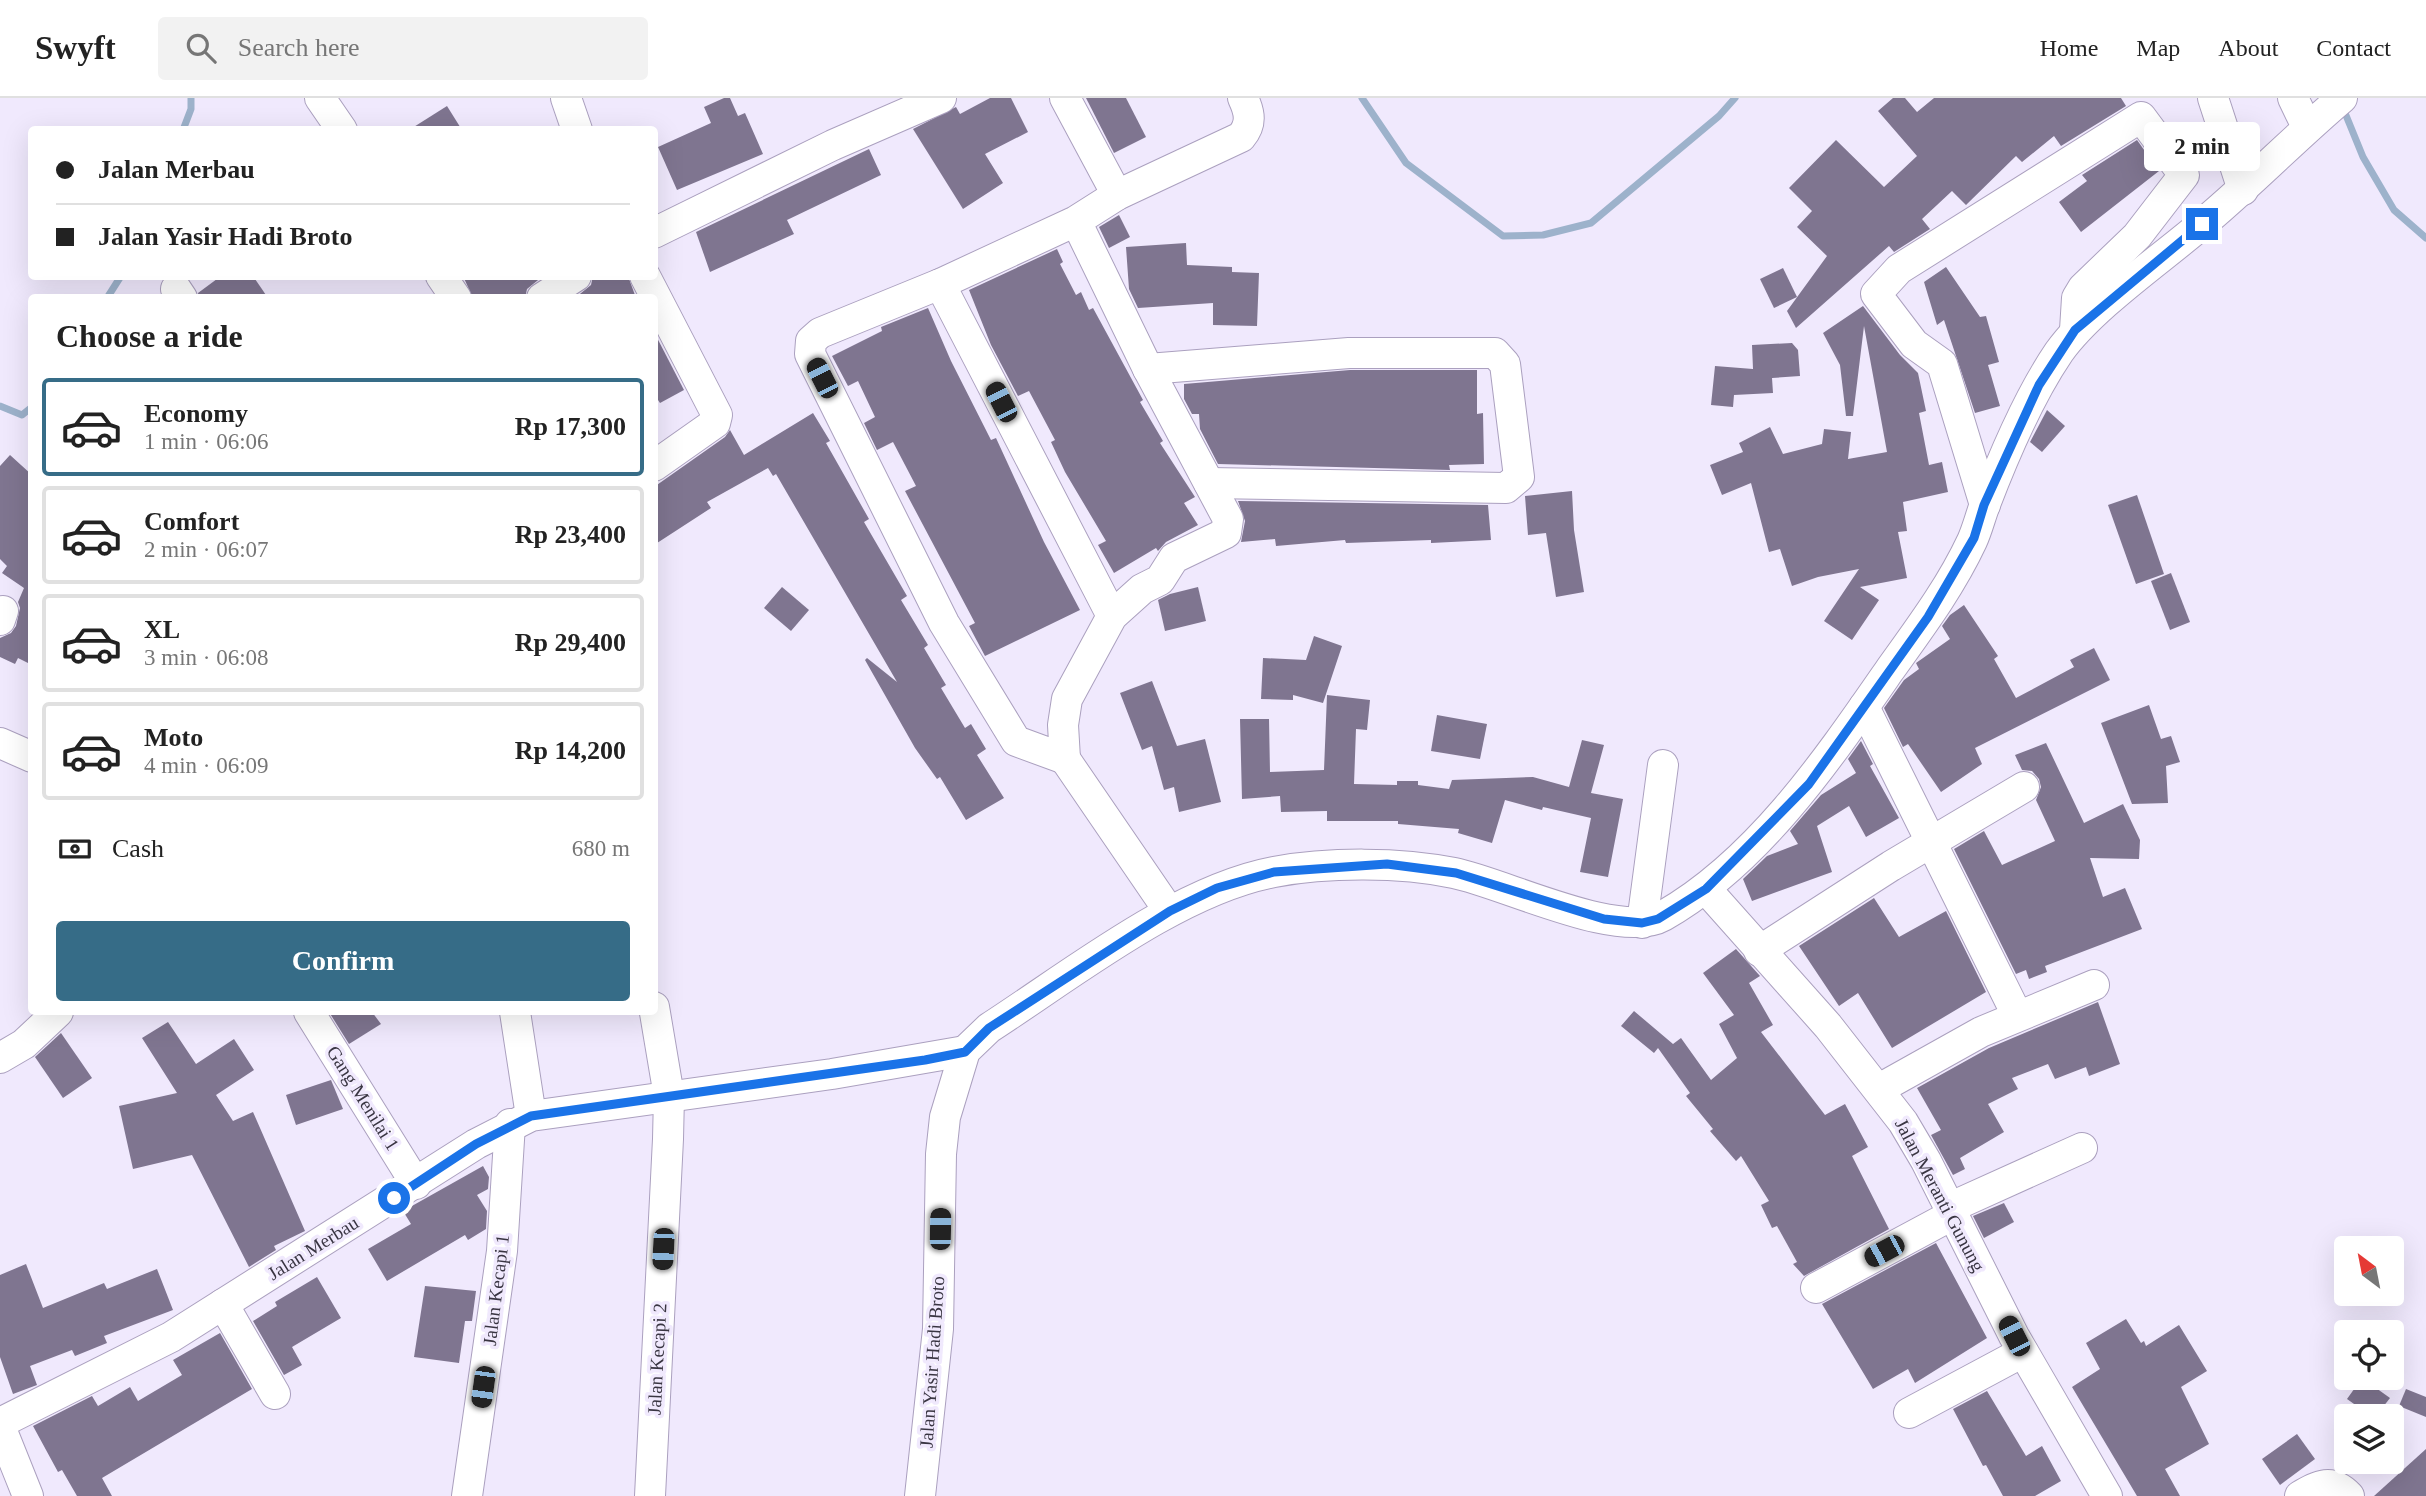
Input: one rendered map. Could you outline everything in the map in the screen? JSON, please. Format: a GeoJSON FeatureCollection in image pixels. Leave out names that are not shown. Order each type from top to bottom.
{"type":"FeatureCollection","features":[{"type":"Feature","properties":{"kind":"street"},"geometry":{"type":"LineString","coordinates":[[320,98],[339,126]]}},
{"type":"Feature","properties":{"kind":"street"},"geometry":{"type":"LineString","coordinates":[[566,98],[576,126]]}},
{"type":"Feature","properties":{"kind":"street"},"geometry":{"type":"LineString","coordinates":[[658,231],[833,145],[941,98]]}},
{"type":"Feature","properties":{"kind":"street"},"geometry":{"type":"LineString","coordinates":[[1065,98],[1117,195]]}},
{"type":"Feature","properties":{"kind":"street"},"geometry":{"type":"LineString","coordinates":[[1065,759],[1016,741],[944,622],[810,354],[811,341],[821,333],[940,284],[1076,221],[1117,195],[1241,137],[1247,130],[1250,115],[1243,98]]}},
{"type":"Feature","properties":{"kind":"street"},"geometry":{"type":"LineString","coordinates":[[2213,98],[2243,190]]}},
{"type":"Feature","properties":{"kind":"street"},"geometry":{"type":"LineString","coordinates":[[2293,98],[2307,127]]}},
{"type":"Feature","properties":{"kind":"street","name":"Jalan Yasir Hadi Broto"},"geometry":{"type":"LineString","coordinates":[[920,1496],[938,1329],[941,1154],[945,1116],[965,1052],[989,1028],[1170,911],[1217,888],[1274,872],[1387,864],[1456,873],[1604,919],[1642,923],[1658,919],[1706,889],[1809,784],[1954,576],[1974,538],[1984,505],[2039,385],[2075,330],[2243,190],[2307,127],[2342,98]]}},
{"type":"Feature","properties":{"kind":"street"},"geometry":{"type":"LineString","coordinates":[[1984,505],[1941,364],[1914,344],[1876,294],[1899,268],[2141,117],[2184,175],[2137,236],[2083,288],[2077,298],[2075,330]]}},
{"type":"Feature","properties":{"kind":"street"},"geometry":{"type":"LineString","coordinates":[[1076,221],[1148,369],[1228,519],[1226,533],[1174,558],[1160,580],[1142,589],[1112,616],[1067,699],[1063,725],[1065,759],[1170,911]]}},
{"type":"Feature","properties":{"kind":"street"},"geometry":{"type":"LineString","coordinates":[[548,294],[570,280]]}},
{"type":"Feature","properties":{"kind":"street"},"geometry":{"type":"LineString","coordinates":[[940,284],[1112,616]]}},
{"type":"Feature","properties":{"kind":"street"},"geometry":{"type":"LineString","coordinates":[[658,301],[717,415],[715,423],[658,463]]}},
{"type":"Feature","properties":{"kind":"street"},"geometry":{"type":"LineString","coordinates":[[1148,369],[1349,353],[1495,353],[1505,364],[1519,477],[1506,488],[1209,483]]}},
{"type":"Feature","properties":{"kind":"street"},"geometry":{"type":"LineString","coordinates":[[1864,707],[2017,1016]]}},
{"type":"Feature","properties":{"kind":"street"},"geometry":{"type":"LineString","coordinates":[[0,743],[28,755]]}},
{"type":"Feature","properties":{"kind":"street"},"geometry":{"type":"LineString","coordinates":[[1642,923],[1663,765]]}},
{"type":"Feature","properties":{"kind":"street"},"geometry":{"type":"LineString","coordinates":[[1759,951],[1930,842],[2025,787]]}},
{"type":"Feature","properties":{"kind":"street","name":"Jalan Meranti Gunung"},"geometry":{"type":"LineString","coordinates":[[1706,889],[1828,1026],[1879,1090],[1914,1141],[2024,1352],[2107,1496]]}},
{"type":"Feature","properties":{"kind":"street"},"geometry":{"type":"LineString","coordinates":[[1879,1090],[1955,1045],[2094,985]]}},
{"type":"Feature","properties":{"kind":"street"},"geometry":{"type":"LineString","coordinates":[[0,1058],[24,1044],[55,1015]]}},
{"type":"Feature","properties":{"kind":"street","name":"Gang Menilai 1"},"geometry":{"type":"LineString","coordinates":[[311,1015],[416,1184]]}},
{"type":"Feature","properties":{"kind":"street","name":"Jalan Kecapi 1"},"geometry":{"type":"LineString","coordinates":[[467,1496],[520,1120],[515,1015]]}},
{"type":"Feature","properties":{"kind":"street","name":"Jalan Kecapi 2"},"geometry":{"type":"LineString","coordinates":[[650,1496],[669,1096],[655,1015]]}},
{"type":"Feature","properties":{"kind":"street","name":"Jalan Merbau"},"geometry":{"type":"LineString","coordinates":[[2,1415],[171,1337],[520,1120],[965,1052]]}},
{"type":"Feature","properties":{"kind":"street"},"geometry":{"type":"LineString","coordinates":[[1816,1288],[1951,1211],[2082,1148]]}},
{"type":"Feature","properties":{"kind":"street"},"geometry":{"type":"LineString","coordinates":[[223,1304],[275,1394]]}},
{"type":"Feature","properties":{"kind":"street"},"geometry":{"type":"LineString","coordinates":[[1909,1413],[2024,1352]]}},
{"type":"Feature","properties":{"kind":"street"},"geometry":{"type":"LineString","coordinates":[[2,1415],[28,1496]]}},
{"type":"Feature","properties":{"kind":"street"},"geometry":{"type":"LineString","coordinates":[[2300,1496],[2319,1485],[2330,1483],[2339,1485],[2349,1496]]}},
{"type":"Feature","properties":{"kind":"building"},"geometry":{"type":"Polygon","coordinates":[[[730,98],[738,116],[745,113],[763,154],[677,190],[658,147],[711,123],[704,107],[730,98]]]}},
{"type":"Feature","properties":{"kind":"building"},"geometry":{"type":"Polygon","coordinates":[[[990,98],[1011,98],[1028,132],[985,154],[1003,183],[963,209],[913,129],[956,107],[960,114],[990,98]]]}},
{"type":"Feature","properties":{"kind":"building"},"geometry":{"type":"Polygon","coordinates":[[[1086,98],[1126,98],[1146,137],[1114,153],[1086,98]]]}},
{"type":"Feature","properties":{"kind":"building"},"geometry":{"type":"Polygon","coordinates":[[[1893,98],[1905,98],[1917,112],[1934,98],[2121,98],[2126,106],[2061,146],[2054,136],[2022,162],[2016,156],[1966,205],[1952,191],[1922,219],[1930,229],[1894,252],[1889,246],[1796,328],[1787,311],[1827,256],[1797,227],[1812,211],[1789,188],[1836,140],[1884,187],[1917,156],[1878,111],[1893,98]]]}},
{"type":"Feature","properties":{"kind":"building"},"geometry":{"type":"Polygon","coordinates":[[[447,106],[460,126],[415,126],[447,106]]]}},
{"type":"Feature","properties":{"kind":"building"},"geometry":{"type":"Polygon","coordinates":[[[2137,140],[2159,171],[2081,232],[2059,202],[2087,181],[2082,175],[2137,140]]]}},
{"type":"Feature","properties":{"kind":"building"},"geometry":{"type":"Polygon","coordinates":[[[869,149],[881,175],[787,220],[794,234],[710,272],[696,232],[869,149]]]}},
{"type":"Feature","properties":{"kind":"building"},"geometry":{"type":"Polygon","coordinates":[[[1119,215],[1130,237],[1109,248],[1099,227],[1119,215]]]}},
{"type":"Feature","properties":{"kind":"building"},"geometry":{"type":"Polygon","coordinates":[[[1186,243],[1187,265],[1232,267],[1232,272],[1259,273],[1257,326],[1213,325],[1213,303],[1138,308],[1129,289],[1126,247],[1186,243]]]}},
{"type":"Feature","properties":{"kind":"building"},"geometry":{"type":"Polygon","coordinates":[[[1057,249],[1063,262],[1060,264],[1076,295],[1081,292],[1089,310],[1093,308],[1143,400],[1140,402],[1163,441],[1160,443],[1195,497],[1184,503],[1198,525],[1166,542],[1158,551],[1156,548],[1114,573],[1098,545],[1106,541],[1065,472],[1051,442],[1055,440],[1029,391],[1018,396],[991,345],[969,290],[1057,249]]]}},
{"type":"Feature","properties":{"kind":"building"},"geometry":{"type":"Polygon","coordinates":[[[1946,267],[1980,317],[1986,316],[1999,362],[1988,365],[2000,406],[1975,413],[1944,320],[1937,325],[1924,282],[1946,267]]]}},
{"type":"Feature","properties":{"kind":"building"},"geometry":{"type":"Polygon","coordinates":[[[1783,268],[1797,297],[1774,308],[1760,279],[1783,268]]]}},
{"type":"Feature","properties":{"kind":"building"},"geometry":{"type":"Polygon","coordinates":[[[216,280],[256,280],[265,294],[198,294],[216,280]]]}},
{"type":"Feature","properties":{"kind":"building"},"geometry":{"type":"Polygon","coordinates":[[[465,280],[538,280],[527,289],[526,294],[471,294],[465,280]]]}},
{"type":"Feature","properties":{"kind":"building"},"geometry":{"type":"Polygon","coordinates":[[[592,280],[629,280],[635,294],[580,294],[591,285],[592,280]]]}},
{"type":"Feature","properties":{"kind":"building"},"geometry":{"type":"Polygon","coordinates":[[[1863,306],[1900,355],[1918,373],[1926,411],[1919,413],[1929,465],[1942,462],[1948,492],[1903,502],[1907,531],[1898,532],[1907,578],[1860,587],[1879,600],[1852,640],[1824,621],[1859,569],[1818,577],[1792,586],[1780,549],[1769,552],[1751,483],[1722,495],[1710,465],[1743,452],[1739,443],[1770,427],[1783,454],[1822,444],[1824,429],[1851,432],[1848,459],[1887,452],[1864,326],[1853,416],[1846,416],[1840,365],[1823,333],[1863,306]]]}},
{"type":"Feature","properties":{"kind":"building"},"geometry":{"type":"Polygon","coordinates":[[[928,308],[951,361],[991,440],[996,438],[1044,542],[1080,610],[985,656],[969,626],[975,623],[905,491],[916,486],[893,442],[877,450],[864,423],[875,417],[858,381],[848,386],[832,356],[882,331],[881,327],[928,308]]]}},
{"type":"Feature","properties":{"kind":"building"},"geometry":{"type":"Polygon","coordinates":[[[658,340],[684,390],[660,403],[658,400],[658,340]]]}},
{"type":"Feature","properties":{"kind":"building"},"geometry":{"type":"Polygon","coordinates":[[[1792,343],[1798,350],[1800,376],[1772,378],[1773,393],[1734,395],[1733,407],[1711,405],[1715,366],[1753,369],[1752,345],[1792,343]]]}},
{"type":"Feature","properties":{"kind":"building"},"geometry":{"type":"Polygon","coordinates":[[[1350,370],[1477,370],[1477,414],[1483,413],[1484,464],[1449,465],[1450,470],[1218,464],[1200,429],[1199,414],[1192,414],[1184,399],[1184,384],[1350,370]]]}},
{"type":"Feature","properties":{"kind":"building"},"geometry":{"type":"Polygon","coordinates":[[[2047,410],[2065,426],[2042,452],[2030,442],[2047,410]]]}},
{"type":"Feature","properties":{"kind":"building"},"geometry":{"type":"Polygon","coordinates":[[[813,413],[830,441],[826,443],[869,519],[864,522],[907,596],[901,600],[928,645],[924,648],[946,685],[941,688],[965,728],[971,724],[986,749],[977,755],[1004,798],[966,820],[940,777],[937,779],[915,748],[865,660],[867,658],[897,682],[776,474],[773,476],[768,468],[707,502],[711,508],[658,542],[658,484],[725,437],[730,430],[744,455],[813,413]]]}},
{"type":"Feature","properties":{"kind":"building"},"geometry":{"type":"Polygon","coordinates":[[[10,455],[28,471],[28,663],[18,658],[15,664],[0,657],[0,638],[11,633],[16,626],[20,608],[18,602],[24,588],[2,573],[7,566],[0,559],[0,466],[10,455]]]}},
{"type":"Feature","properties":{"kind":"building"},"geometry":{"type":"Polygon","coordinates":[[[1572,491],[1574,530],[1584,592],[1556,597],[1546,533],[1528,535],[1525,496],[1572,491]]]}},
{"type":"Feature","properties":{"kind":"building"},"geometry":{"type":"Polygon","coordinates":[[[2137,495],[2164,574],[2136,584],[2108,505],[2137,495]]]}},
{"type":"Feature","properties":{"kind":"building"},"geometry":{"type":"Polygon","coordinates":[[[1238,501],[1488,505],[1491,540],[1346,543],[1345,540],[1276,546],[1275,539],[1241,542],[1245,521],[1238,501]]]}},
{"type":"Feature","properties":{"kind":"building"},"geometry":{"type":"Polygon","coordinates":[[[2171,573],[2190,622],[2170,630],[2151,581],[2171,573]]]}},
{"type":"Feature","properties":{"kind":"building"},"geometry":{"type":"Polygon","coordinates":[[[782,587],[809,610],[791,631],[764,608],[782,587]]]}},
{"type":"Feature","properties":{"kind":"building"},"geometry":{"type":"Polygon","coordinates":[[[1198,587],[1206,621],[1165,631],[1158,600],[1198,587]]]}},
{"type":"Feature","properties":{"kind":"building"},"geometry":{"type":"Polygon","coordinates":[[[1964,605],[1998,656],[1994,659],[2016,698],[2074,667],[2070,660],[2094,648],[2110,680],[1975,748],[1982,764],[1941,792],[1908,744],[1903,747],[1884,708],[1904,680],[1919,669],[1916,663],[1950,639],[1942,626],[1950,615],[1964,605]]]}},
{"type":"Feature","properties":{"kind":"building"},"geometry":{"type":"Polygon","coordinates":[[[1314,636],[1342,646],[1323,703],[1293,695],[1293,700],[1261,699],[1263,658],[1306,660],[1314,636]]]}},
{"type":"Feature","properties":{"kind":"building"},"geometry":{"type":"Polygon","coordinates":[[[1152,681],[1177,746],[1205,739],[1221,802],[1179,812],[1174,787],[1164,790],[1152,746],[1142,750],[1120,693],[1152,681]]]}},
{"type":"Feature","properties":{"kind":"building"},"geometry":{"type":"Polygon","coordinates":[[[1327,695],[1370,700],[1367,730],[1356,729],[1354,784],[1397,785],[1397,781],[1418,781],[1418,785],[1449,789],[1452,780],[1533,777],[1569,787],[1582,740],[1604,745],[1591,793],[1623,799],[1608,877],[1580,872],[1591,818],[1543,807],[1542,810],[1505,800],[1492,843],[1458,833],[1459,829],[1398,824],[1398,821],[1327,821],[1327,811],[1281,812],[1280,796],[1242,799],[1240,719],[1269,719],[1270,772],[1324,770],[1327,695]]]}},
{"type":"Feature","properties":{"kind":"building"},"geometry":{"type":"Polygon","coordinates":[[[2149,705],[2161,739],[2171,736],[2180,762],[2166,766],[2168,803],[2132,804],[2101,723],[2149,705]]]}},
{"type":"Feature","properties":{"kind":"building"},"geometry":{"type":"Polygon","coordinates":[[[1437,715],[1487,724],[1480,759],[1431,751],[1437,715]]]}},
{"type":"Feature","properties":{"kind":"building"},"geometry":{"type":"Polygon","coordinates":[[[1861,741],[1873,764],[1870,766],[1899,818],[1866,837],[1849,806],[1817,826],[1832,872],[1752,901],[1743,879],[1767,856],[1798,844],[1790,831],[1821,795],[1856,773],[1848,759],[1861,741]]]}},
{"type":"Feature","properties":{"kind":"building"},"geometry":{"type":"Polygon","coordinates":[[[2046,743],[2084,823],[2123,804],[2140,840],[2139,859],[2090,858],[2103,897],[2125,888],[2142,929],[2045,966],[2047,972],[2029,979],[2026,970],[2016,974],[1954,849],[1984,831],[2002,865],[2055,841],[2036,800],[2041,787],[2039,779],[2032,771],[2022,770],[2015,755],[2046,743]]]}},
{"type":"Feature","properties":{"kind":"building"},"geometry":{"type":"Polygon","coordinates":[[[1874,898],[1899,937],[1946,911],[1986,992],[1892,1048],[1858,993],[1839,1006],[1799,946],[1874,898]]]}},
{"type":"Feature","properties":{"kind":"building"},"geometry":{"type":"Polygon","coordinates":[[[1736,949],[1760,976],[1749,983],[1773,1025],[1761,1032],[1825,1115],[1845,1104],[1868,1147],[1852,1156],[1889,1229],[1804,1276],[1793,1264],[1797,1262],[1777,1226],[1772,1228],[1761,1205],[1769,1201],[1741,1156],[1736,1161],[1710,1131],[1713,1129],[1686,1096],[1690,1093],[1658,1048],[1654,1053],[1621,1026],[1634,1011],[1673,1044],[1681,1038],[1711,1080],[1737,1058],[1719,1024],[1734,1015],[1703,973],[1736,949]]]}},
{"type":"Feature","properties":{"kind":"building"},"geometry":{"type":"Polygon","coordinates":[[[2098,1002],[2120,1064],[2089,1076],[2086,1067],[2055,1079],[2048,1064],[2012,1078],[2018,1089],[1988,1104],[2004,1132],[1960,1158],[1965,1169],[1953,1175],[1931,1135],[1941,1130],[1917,1088],[1989,1048],[2098,1002]]]}},
{"type":"Feature","properties":{"kind":"building"},"geometry":{"type":"Polygon","coordinates":[[[331,1015],[374,1015],[381,1024],[349,1044],[331,1015]]]}},
{"type":"Feature","properties":{"kind":"building"},"geometry":{"type":"Polygon","coordinates":[[[168,1022],[196,1064],[234,1039],[254,1070],[216,1095],[233,1121],[253,1112],[305,1231],[274,1246],[276,1250],[249,1267],[192,1155],[133,1169],[119,1106],[177,1093],[142,1038],[168,1022]]]}},
{"type":"Feature","properties":{"kind":"building"},"geometry":{"type":"Polygon","coordinates":[[[61,1033],[92,1078],[63,1098],[35,1057],[61,1033]]]}},
{"type":"Feature","properties":{"kind":"building"},"geometry":{"type":"Polygon","coordinates":[[[331,1080],[343,1109],[296,1125],[286,1095],[331,1080]]]}},
{"type":"Feature","properties":{"kind":"building"},"geometry":{"type":"Polygon","coordinates":[[[483,1166],[489,1177],[488,1189],[477,1195],[487,1211],[486,1229],[468,1240],[465,1235],[387,1281],[368,1249],[411,1224],[403,1211],[483,1166]]]}},
{"type":"Feature","properties":{"kind":"building"},"geometry":{"type":"Polygon","coordinates":[[[2004,1203],[2014,1222],[1984,1238],[1973,1216],[2004,1203]]]}},
{"type":"Feature","properties":{"kind":"building"},"geometry":{"type":"Polygon","coordinates":[[[1936,1243],[1987,1338],[1915,1383],[1908,1369],[1873,1389],[1822,1304],[1936,1243]]]}},
{"type":"Feature","properties":{"kind":"building"},"geometry":{"type":"Polygon","coordinates":[[[26,1264],[43,1308],[104,1283],[107,1289],[157,1269],[173,1310],[104,1336],[107,1343],[75,1356],[72,1350],[30,1366],[37,1385],[13,1394],[0,1357],[0,1275],[26,1264]]]}},
{"type":"Feature","properties":{"kind":"building"},"geometry":{"type":"Polygon","coordinates":[[[317,1277],[341,1318],[292,1347],[302,1365],[284,1375],[253,1321],[277,1306],[275,1302],[317,1277]]]}},
{"type":"Feature","properties":{"kind":"building"},"geometry":{"type":"Polygon","coordinates":[[[425,1286],[476,1291],[472,1321],[465,1321],[459,1363],[414,1357],[425,1286]]]}},
{"type":"Feature","properties":{"kind":"building"},"geometry":{"type":"Polygon","coordinates":[[[2126,1319],[2141,1343],[2144,1341],[2146,1346],[2179,1325],[2207,1371],[2181,1387],[2209,1444],[2165,1469],[2180,1496],[2137,1496],[2072,1387],[2100,1369],[2086,1343],[2126,1319]]]}},
{"type":"Feature","properties":{"kind":"building"},"geometry":{"type":"Polygon","coordinates":[[[220,1333],[252,1389],[102,1478],[112,1496],[77,1496],[62,1470],[58,1472],[33,1426],[92,1396],[98,1406],[130,1387],[138,1401],[182,1375],[173,1360],[220,1333]]]}},
{"type":"Feature","properties":{"kind":"building"},"geometry":{"type":"Polygon","coordinates":[[[2406,1389],[2426,1397],[2426,1417],[2404,1408],[2404,1404],[2400,1404],[2406,1389]]]}},
{"type":"Feature","properties":{"kind":"building"},"geometry":{"type":"Polygon","coordinates":[[[2353,1390],[2379,1390],[2390,1398],[2385,1404],[2354,1404],[2347,1399],[2353,1390]]]}},
{"type":"Feature","properties":{"kind":"building"},"geometry":{"type":"Polygon","coordinates":[[[1987,1391],[2026,1456],[2042,1446],[2061,1481],[2035,1496],[2003,1496],[1986,1465],[1983,1466],[1953,1409],[1987,1391]]]}},
{"type":"Feature","properties":{"kind":"building"},"geometry":{"type":"Polygon","coordinates":[[[2297,1434],[2315,1459],[2280,1485],[2262,1459],[2297,1434]]]}},
{"type":"Feature","properties":{"kind":"building"},"geometry":{"type":"Polygon","coordinates":[[[2426,1449],[2426,1496],[2374,1496],[2398,1474],[2404,1474],[2404,1469],[2426,1449]]]}},
{"type":"Feature","properties":{"kind":"waterway"},"geometry":{"type":"LineString","coordinates":[[185,126],[191,109],[191,98]]}},
{"type":"Feature","properties":{"kind":"waterway"},"geometry":{"type":"LineString","coordinates":[[1362,98],[1406,163],[1503,236],[1543,235],[1591,223],[1719,116],[1735,98]]}},
{"type":"Feature","properties":{"kind":"waterway"},"geometry":{"type":"LineString","coordinates":[[2343,108],[2363,157],[2394,210],[2426,238]]}},
{"type":"Feature","properties":{"kind":"waterway"},"geometry":{"type":"LineString","coordinates":[[110,294],[118,280]]}},
{"type":"Feature","properties":{"kind":"waterway"},"geometry":{"type":"LineString","coordinates":[[0,406],[22,415],[28,410]]}},
{"type":"Feature","properties":{"kind":"route"},"geometry":{"type":"LineString","coordinates":[[394,1198],[476,1144],[510,1124],[531,1116],[878,1067],[965,1052],[989,1028],[1170,911],[1217,888],[1274,872],[1387,864],[1456,873],[1604,919],[1642,923],[1658,919],[1706,889],[1809,784],[1928,617],[1954,576],[1974,538],[1984,505],[2039,385],[2054,359],[2075,330],[2202,224]]}}]}
